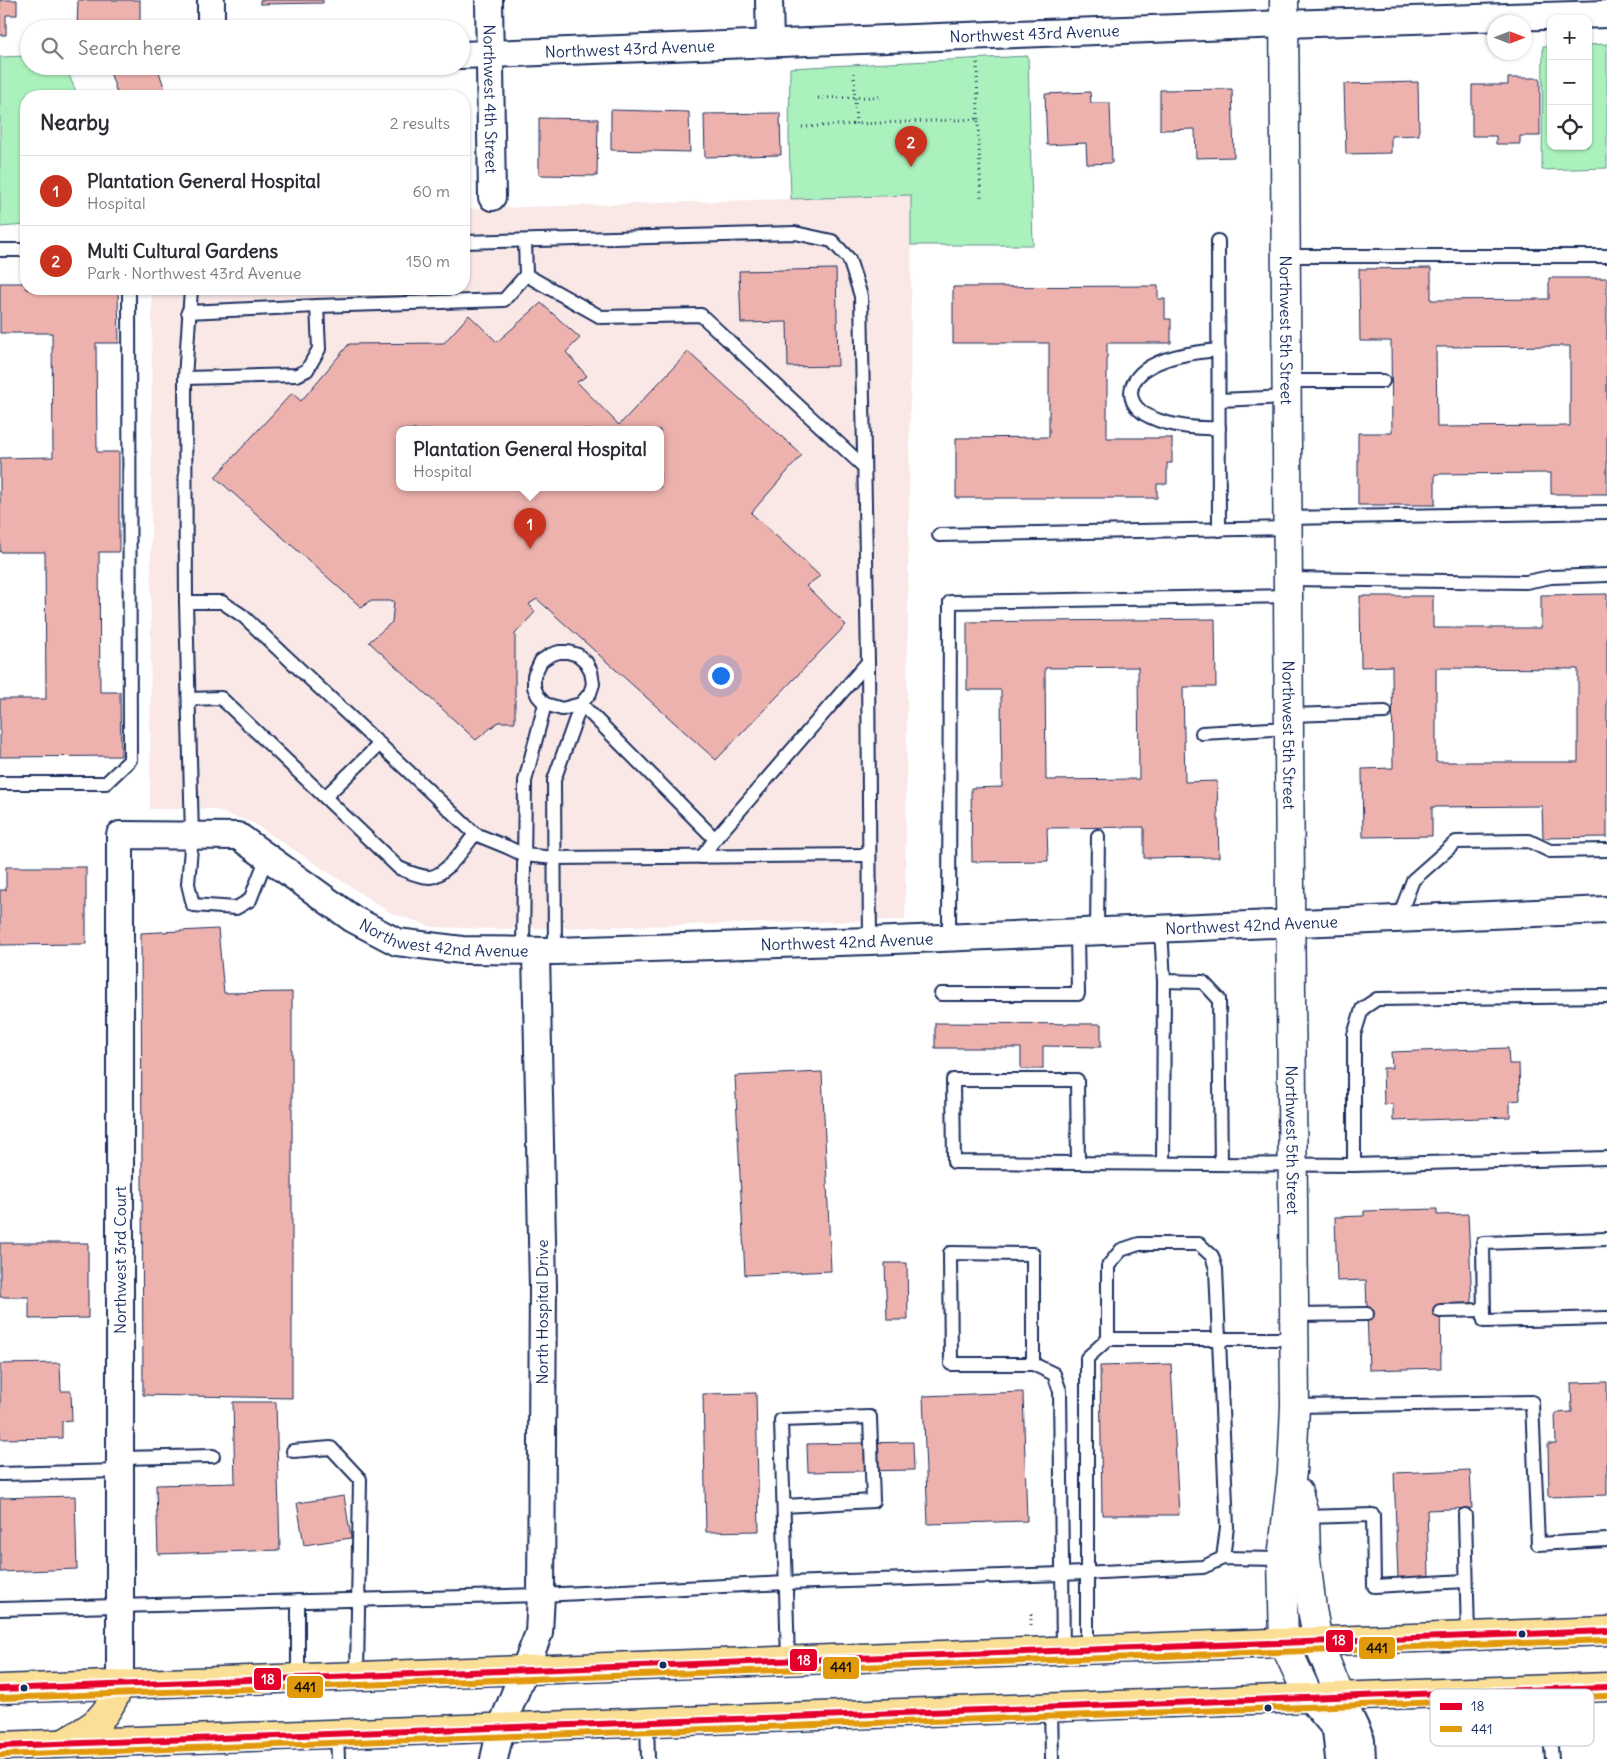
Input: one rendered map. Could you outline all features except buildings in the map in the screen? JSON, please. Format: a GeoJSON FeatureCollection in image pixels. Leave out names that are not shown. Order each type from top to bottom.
{"type":"FeatureCollection","features":[{"type":"Feature","properties":{"kind":"main road"},"geometry":{"type":"LineString","coordinates":[[0,1689],[1607,1631]]}},
{"type":"Feature","properties":{"kind":"main road"},"geometry":{"type":"LineString","coordinates":[[52,1749],[99,1721],[112,1704],[120,1685]]}},
{"type":"Feature","properties":{"kind":"main road"},"geometry":{"type":"LineString","coordinates":[[1546,1689],[1607,1687]]}},
{"type":"Feature","properties":{"kind":"main road"},"geometry":{"type":"LineString","coordinates":[[0,1746],[52,1749],[337,1746],[501,1728],[1430,1693]]}},
{"type":"Feature","properties":{"kind":"street"},"geometry":{"type":"LineString","coordinates":[[210,0],[211,20]]}},
{"type":"Feature","properties":{"kind":"street","name":"Northwest 4th Street"},"geometry":{"type":"LineString","coordinates":[[489,0],[492,197]]}},
{"type":"Feature","properties":{"kind":"street"},"geometry":{"type":"LineString","coordinates":[[770,0],[770,43]]}},
{"type":"Feature","properties":{"kind":"street","name":"Northwest 43rd Avenue"},"geometry":{"type":"LineString","coordinates":[[470,55],[770,43],[1284,12],[1607,14]]}},
{"type":"Feature","properties":{"kind":"street","name":"Northwest 5th Street"},"geometry":{"type":"LineString","coordinates":[[1284,12],[1295,1406],[1292,1471],[1282,1560],[1284,1643],[1309,1697]]}},
{"type":"Feature","properties":{"kind":"street","name":"Northwest 42nd Avenue"},"geometry":{"type":"LineString","coordinates":[[120,835],[238,836],[353,920],[397,942],[462,950],[538,951],[870,941],[1607,910]]}},
{"type":"Feature","properties":{"kind":"street","name":"Northwest 3rd Court"},"geometry":{"type":"LineString","coordinates":[[120,835],[120,1685]]}},
{"type":"Feature","properties":{"kind":"street","name":"North Hospital Drive"},"geometry":{"type":"LineString","coordinates":[[525,1669],[539,1633],[541,1595],[543,1287],[538,951]]}},
{"type":"Feature","properties":{"kind":"street","name":"Northwest 5th Street"},"geometry":{"type":"LineString","coordinates":[[1292,1471],[1305,1517],[1310,1599],[1318,1642],[1340,1696]]}},
{"type":"Feature","properties":{"kind":"street"},"geometry":{"type":"LineString","coordinates":[[494,1759],[501,1728],[525,1669]]}},
{"type":"Feature","properties":{"kind":"street"},"geometry":{"type":"LineString","coordinates":[[1340,1696],[1361,1740],[1362,1759]]}},
{"type":"Feature","properties":{"kind":"street"},"geometry":{"type":"LineString","coordinates":[[1309,1697],[1336,1729],[1339,1759]]}},
{"type":"Feature","properties":{"kind":"lane"},"geometry":{"type":"LineString","coordinates":[[470,242],[795,233],[832,241],[850,259],[860,296],[868,662],[870,941]]}},
{"type":"Feature","properties":{"kind":"lane"},"geometry":{"type":"LineString","coordinates":[[188,312],[504,300],[526,275],[525,241]]}},
{"type":"Feature","properties":{"kind":"lane"},"geometry":{"type":"LineString","coordinates":[[1218,241],[1219,530]]}},
{"type":"Feature","properties":{"kind":"lane"},"geometry":{"type":"LineString","coordinates":[[0,250],[20,250]]}},
{"type":"Feature","properties":{"kind":"lane"},"geometry":{"type":"LineString","coordinates":[[1286,256],[1607,256]]}},
{"type":"Feature","properties":{"kind":"lane"},"geometry":{"type":"LineString","coordinates":[[526,275],[601,317],[701,315],[863,466]]}},
{"type":"Feature","properties":{"kind":"lane"},"geometry":{"type":"LineString","coordinates":[[0,783],[106,783],[130,760],[129,295]]}},
{"type":"Feature","properties":{"kind":"lane"},"geometry":{"type":"LineString","coordinates":[[190,295],[186,378],[186,602],[192,836],[188,884],[193,905],[236,908],[250,900],[267,857]]}},
{"type":"Feature","properties":{"kind":"lane"},"geometry":{"type":"LineString","coordinates":[[186,378],[297,375],[307,370],[319,349],[317,306]]}},
{"type":"Feature","properties":{"kind":"lane"},"geometry":{"type":"LineString","coordinates":[[1218,350],[1196,352],[1152,365],[1140,374],[1132,384],[1131,394],[1134,404],[1142,412],[1174,426],[1219,428]]}},
{"type":"Feature","properties":{"kind":"lane"},"geometry":{"type":"LineString","coordinates":[[1219,400],[1286,389],[1383,382]]}},
{"type":"Feature","properties":{"kind":"lane"},"geometry":{"type":"LineString","coordinates":[[939,535],[1219,530],[1287,523],[1607,512]]}},
{"type":"Feature","properties":{"kind":"lane"},"geometry":{"type":"LineString","coordinates":[[949,938],[950,602],[1288,588],[1526,582],[1551,577],[1607,575]]}},
{"type":"Feature","properties":{"kind":"lane"},"geometry":{"type":"LineString","coordinates":[[186,602],[222,602],[243,616],[476,834],[508,847],[524,856],[554,858],[869,856]]}},
{"type":"Feature","properties":{"kind":"lane"},"geometry":{"type":"LineString","coordinates":[[538,951],[554,858],[554,780],[581,704],[590,693],[593,684],[591,671],[586,662],[578,656],[568,652],[559,652],[550,655],[542,661],[534,676],[534,686],[538,696],[545,704],[562,709],[581,704]]}},
{"type":"Feature","properties":{"kind":"lane"},"geometry":{"type":"LineString","coordinates":[[702,857],[715,839],[868,662]]}},
{"type":"Feature","properties":{"kind":"lane"},"geometry":{"type":"LineString","coordinates":[[189,699],[221,698],[399,868],[416,875],[432,877],[443,872],[476,834]]}},
{"type":"Feature","properties":{"kind":"lane"},"geometry":{"type":"LineString","coordinates":[[538,951],[524,856],[525,781],[545,704]]}},
{"type":"Feature","properties":{"kind":"lane"},"geometry":{"type":"LineString","coordinates":[[581,704],[715,839]]}},
{"type":"Feature","properties":{"kind":"lane"},"geometry":{"type":"LineString","coordinates":[[1202,733],[1289,721],[1385,712]]}},
{"type":"Feature","properties":{"kind":"lane"},"geometry":{"type":"LineString","coordinates":[[325,797],[380,744]]}},
{"type":"Feature","properties":{"kind":"lane"},"geometry":{"type":"LineString","coordinates":[[941,994],[1078,994],[1098,836]]}},
{"type":"Feature","properties":{"kind":"lane"},"geometry":{"type":"LineString","coordinates":[[1398,919],[1414,880],[1456,842],[1529,841],[1550,851],[1607,850]]}},
{"type":"Feature","properties":{"kind":"lane"},"geometry":{"type":"LineString","coordinates":[[1161,929],[1164,981],[1163,1163]]}},
{"type":"Feature","properties":{"kind":"lane"},"geometry":{"type":"LineString","coordinates":[[1164,981],[1203,982],[1218,999],[1221,1164]]}},
{"type":"Feature","properties":{"kind":"lane"},"geometry":{"type":"LineString","coordinates":[[1354,1165],[1354,1035],[1362,1009],[1377,999],[1607,996]]}},
{"type":"Feature","properties":{"kind":"lane"},"geometry":{"type":"LineString","coordinates":[[1078,1163],[1077,1080],[953,1080],[954,1162],[1078,1163],[1163,1163],[1354,1165],[1607,1158]]}},
{"type":"Feature","properties":{"kind":"lane"},"geometry":{"type":"LineString","coordinates":[[1607,1239],[1483,1243],[1484,1321],[1607,1318]]}},
{"type":"Feature","properties":{"kind":"lane"},"geometry":{"type":"LineString","coordinates":[[1108,1340],[1108,1266],[1122,1250],[1139,1244],[1199,1244],[1212,1256],[1216,1269],[1227,1527],[1223,1558]]}},
{"type":"Feature","properties":{"kind":"lane"},"geometry":{"type":"LineString","coordinates":[[1033,1364],[1033,1254],[950,1253],[952,1364],[1033,1364],[1054,1374],[1060,1391],[1062,1574],[1075,1650]]}},
{"type":"Feature","properties":{"kind":"lane"},"geometry":{"type":"LineString","coordinates":[[1440,1311],[1484,1310]]}},
{"type":"Feature","properties":{"kind":"lane"},"geometry":{"type":"LineString","coordinates":[[1075,1650],[1087,1571],[1087,1358],[1108,1340],[1219,1338],[1367,1314]]}},
{"type":"Feature","properties":{"kind":"lane"},"geometry":{"type":"LineString","coordinates":[[1295,1406],[1532,1402],[1538,1544],[1607,1540]]}},
{"type":"Feature","properties":{"kind":"lane"},"geometry":{"type":"LineString","coordinates":[[784,1506],[873,1501],[870,1417],[781,1420],[788,1660]]}},
{"type":"Feature","properties":{"kind":"lane"},"geometry":{"type":"LineString","coordinates":[[293,1451],[331,1448],[360,1479],[357,1676]]}},
{"type":"Feature","properties":{"kind":"lane"},"geometry":{"type":"LineString","coordinates":[[0,1474],[213,1456]]}},
{"type":"Feature","properties":{"kind":"lane"},"geometry":{"type":"LineString","coordinates":[[1305,1517],[1372,1515],[1374,1586],[1466,1581]]}},
{"type":"Feature","properties":{"kind":"lane"},"geometry":{"type":"LineString","coordinates":[[1465,1515],[1468,1636]]}},
{"type":"Feature","properties":{"kind":"lane"},"geometry":{"type":"LineString","coordinates":[[0,1609],[541,1595],[786,1583],[1062,1574],[1087,1571],[1202,1567],[1223,1558],[1282,1560]]}},
{"type":"Feature","properties":{"kind":"lane"},"geometry":{"type":"LineString","coordinates":[[298,1601],[298,1678]]}},
{"type":"Feature","properties":{"kind":"lane"},"geometry":{"type":"LineString","coordinates":[[1051,1706],[1052,1759]]}},
{"type":"Feature","properties":{"kind":"lane"},"geometry":{"type":"LineString","coordinates":[[647,1722],[648,1759]]}},
{"type":"Feature","properties":{"kind":"lane"},"geometry":{"type":"LineString","coordinates":[[1551,1746],[1552,1759]]}},
{"type":"Feature","properties":{"kind":"path"},"geometry":{"type":"LineString","coordinates":[[977,64],[980,198]]}},
{"type":"Feature","properties":{"kind":"path"},"geometry":{"type":"LineString","coordinates":[[854,74],[856,124]]}},
{"type":"Feature","properties":{"kind":"path"},"geometry":{"type":"LineString","coordinates":[[818,98],[878,97]]}},
{"type":"Feature","properties":{"kind":"path"},"geometry":{"type":"LineString","coordinates":[[802,127],[978,119]]}},
{"type":"Feature","properties":{"kind":"path"},"geometry":{"type":"LineString","coordinates":[[1030,1628],[1031,1610]]}},
{"type":"Feature","properties":{"kind":"shaded area"},"geometry":{"type":"Polygon","coordinates":[[[912,195],[905,920],[498,929],[433,927],[391,913],[253,823],[212,809],[150,809],[152,295],[470,295],[470,209],[912,195]]]}},
{"type":"Feature","properties":{"kind":"green space"},"geometry":{"type":"Polygon","coordinates":[[[1607,44],[1607,168],[1542,170],[1543,46],[1547,46],[1547,150],[1592,150],[1592,45],[1607,44]]]}},
{"type":"Feature","properties":{"kind":"green space"},"geometry":{"type":"Polygon","coordinates":[[[20,56],[20,75],[69,75],[75,90],[20,90],[20,225],[0,227],[0,57],[20,56]]]}},
{"type":"Feature","properties":{"kind":"green space"},"geometry":{"type":"Polygon","coordinates":[[[1028,56],[1033,245],[911,245],[911,195],[791,199],[789,139],[790,68],[1028,56]]]}},
{"type":"Feature","properties":{"kind":"transit line","name":"18"},"geometry":{"type":"LineString","coordinates":[[0,1689],[1607,1631]]}},
{"type":"Feature","properties":{"kind":"transit line","name":"441"},"geometry":{"type":"LineString","coordinates":[[0,1698],[1607,1640]]}},
{"type":"Feature","properties":{"kind":"transit line","name":"18"},"geometry":{"type":"LineString","coordinates":[[1553,1689],[1607,1687]]}},
{"type":"Feature","properties":{"kind":"transit line","name":"18"},"geometry":{"type":"LineString","coordinates":[[0,1746],[1430,1693]]}},
{"type":"Feature","properties":{"kind":"transit line","name":"441"},"geometry":{"type":"LineString","coordinates":[[1594,1696],[1607,1696]]}},
{"type":"Feature","properties":{"kind":"transit line","name":"441"},"geometry":{"type":"LineString","coordinates":[[0,1755],[1430,1702]]}},
{"type":"Feature","properties":{"kind":"place","name":"Multi Cultural Gardens"},"geometry":{"type":"Point","coordinates":[911,167]}},
{"type":"Feature","properties":{"kind":"place","name":"Plantation General Hospital"},"geometry":{"type":"Point","coordinates":[530,549]}}]}
